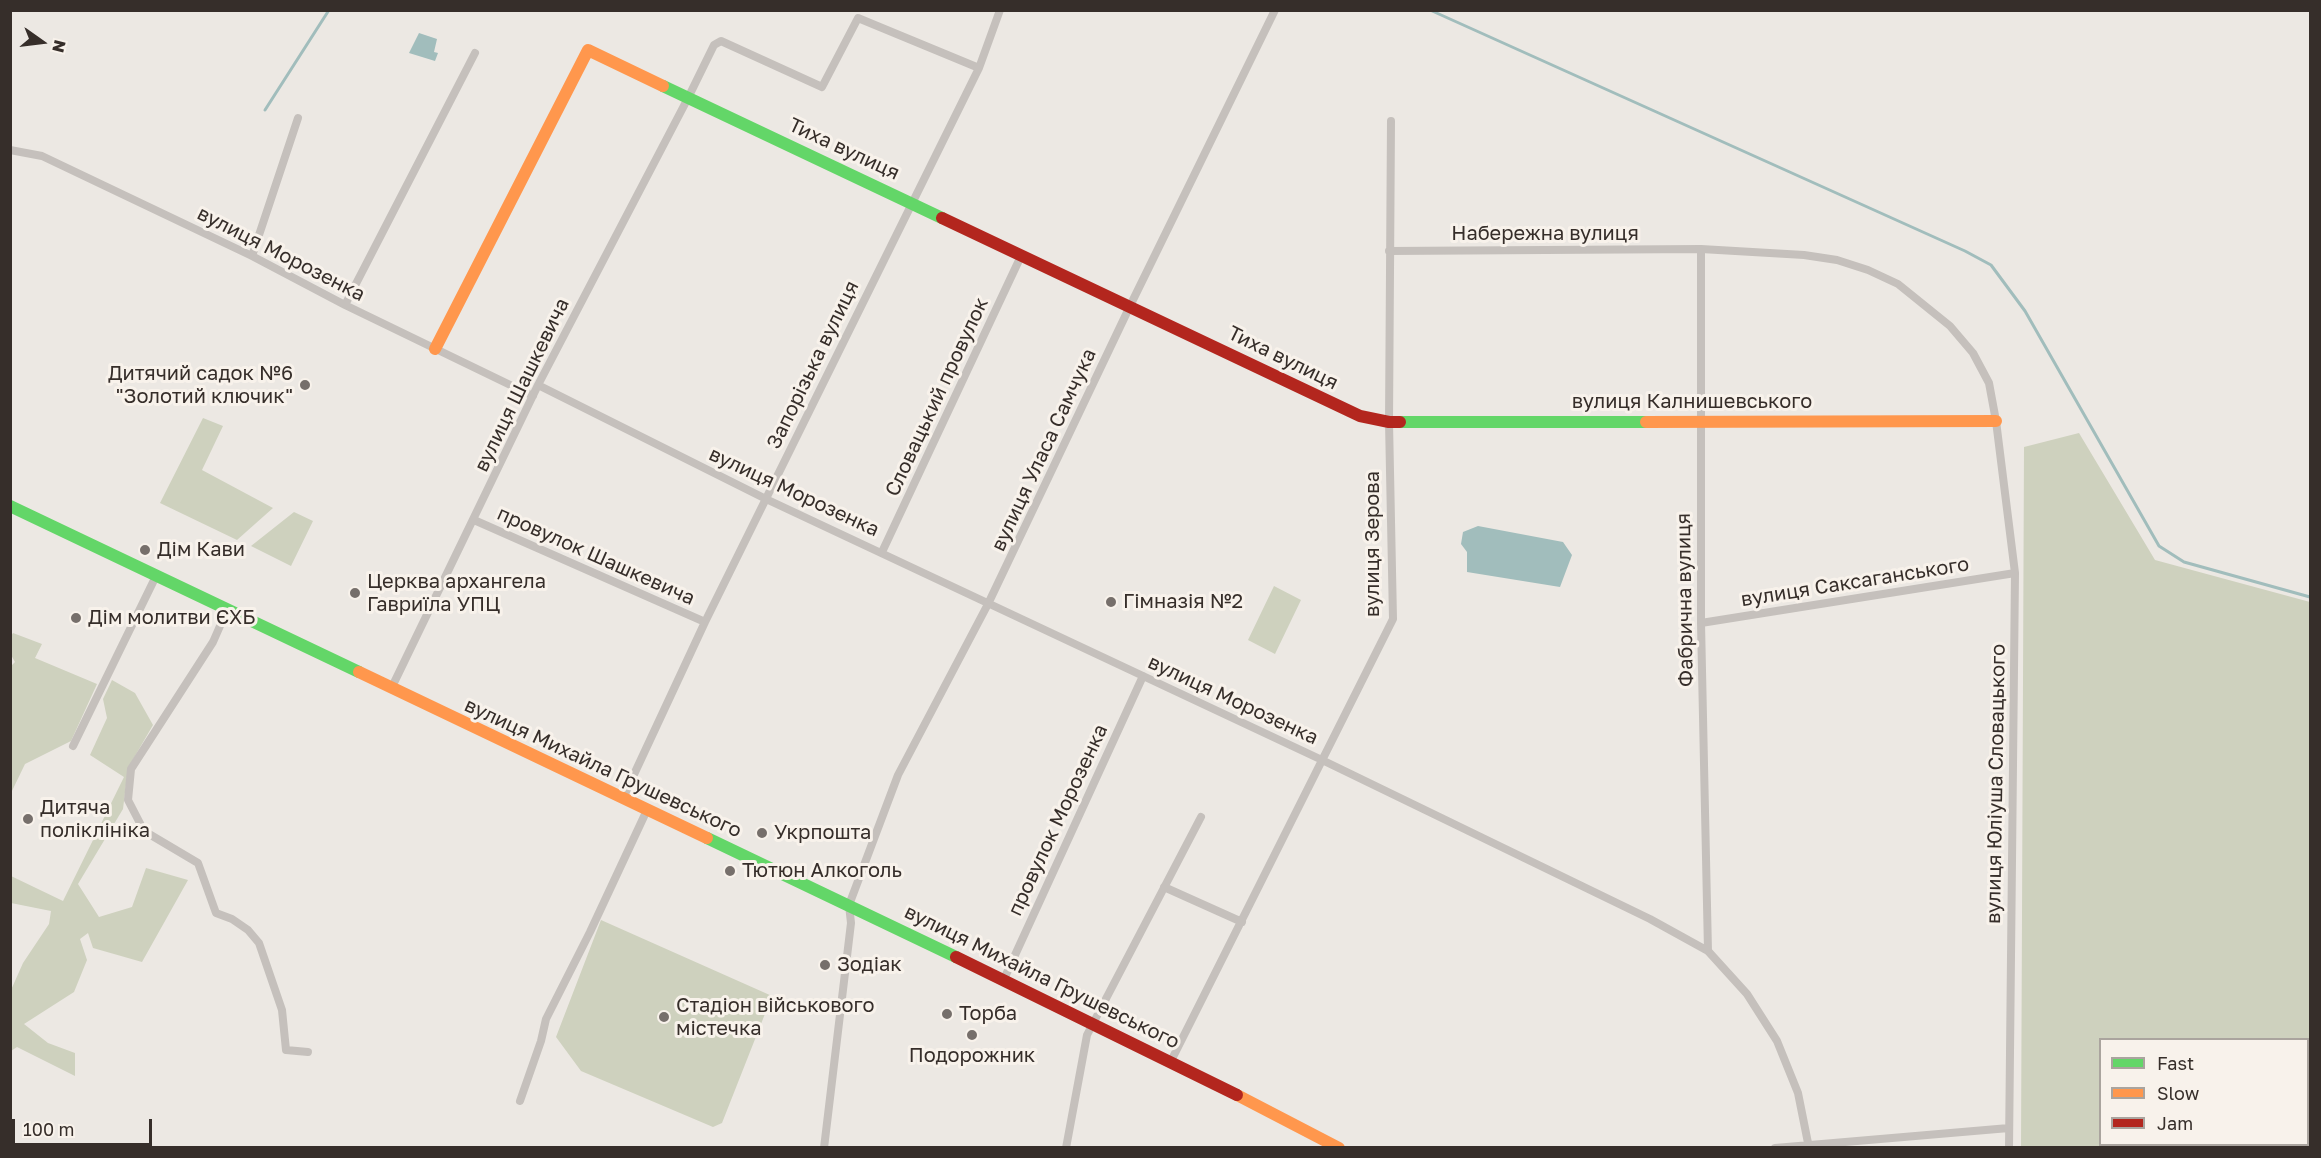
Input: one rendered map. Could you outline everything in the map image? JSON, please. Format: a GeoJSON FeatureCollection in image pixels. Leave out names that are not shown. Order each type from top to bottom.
{"type":"FeatureCollection","features":[{"type":"Feature","properties":{"kind":"street","name":"Запорізька вулиця"},"geometry":{"type":"LineString","coordinates":[[622,798],[705,622],[979,68],[1000,10]]}},
{"type":"Feature","properties":{"kind":"street","name":"вулиця Уласа Самчука"},"geometry":{"type":"LineString","coordinates":[[849,905],[898,775],[988,604],[1275,10]]}},
{"type":"Feature","properties":{"kind":"street","name":"вулиця Шашкевича"},"geometry":{"type":"LineString","coordinates":[[391,689],[538,386],[714,45],[721,41],[822,87],[858,18],[979,68]]}},
{"type":"Feature","properties":{"kind":"street","name":"Тиха вулиця"},"geometry":{"type":"LineString","coordinates":[[435,349],[588,50],[1360,416],[1389,422]]}},
{"type":"Feature","properties":{"kind":"street"},"geometry":{"type":"LineString","coordinates":[[345,305],[475,53]]}},
{"type":"Feature","properties":{"kind":"street"},"geometry":{"type":"LineString","coordinates":[[252,256],[298,118]]}},
{"type":"Feature","properties":{"kind":"street","name":"вулиця Зерова"},"geometry":{"type":"LineString","coordinates":[[1171,1060],[1393,619],[1389,422],[1391,121]]}},
{"type":"Feature","properties":{"kind":"street","name":"вулиця Морозенка"},"geometry":{"type":"LineString","coordinates":[[10,150],[42,156],[252,256],[345,305],[533,396]]}},
{"type":"Feature","properties":{"kind":"street","name":"Набережна вулиця"},"geometry":{"type":"LineString","coordinates":[[1389,251],[1701,249],[1804,255],[1837,260],[1868,270],[1898,284],[1950,326],[1973,353],[1989,383],[1996,422]]}},
{"type":"Feature","properties":{"kind":"street","name":"Фабрична вулиця"},"geometry":{"type":"LineString","coordinates":[[1701,249],[1701,623],[1708,951]]}},
{"type":"Feature","properties":{"kind":"street","name":"Словацький провулок"},"geometry":{"type":"LineString","coordinates":[[882,552],[1021,256]]}},
{"type":"Feature","properties":{"kind":"street","name":"вулиця Морозенка"},"geometry":{"type":"LineString","coordinates":[[538,386],[766,499],[1322,760],[1650,919],[1708,951],[1747,994],[1777,1041],[1798,1093],[1808,1146]]}},
{"type":"Feature","properties":{"kind":"street","name":"вулиця Калнишевського"},"geometry":{"type":"LineString","coordinates":[[1389,422],[1700,420],[1996,422]]}},
{"type":"Feature","properties":{"kind":"street","name":"вулиця Юліуша Словацького"},"geometry":{"type":"LineString","coordinates":[[1996,422],[2015,573],[2009,1148]]}},
{"type":"Feature","properties":{"kind":"street","name":"вулиця Михайла Грушевського"},"geometry":{"type":"LineString","coordinates":[[10,506],[1004,979],[1092,1024],[1171,1060],[1339,1148]]}},
{"type":"Feature","properties":{"kind":"street","name":"провулок Шашкевича"},"geometry":{"type":"LineString","coordinates":[[474,520],[705,622]]}},
{"type":"Feature","properties":{"kind":"street","name":"вулиця Саксаганського"},"geometry":{"type":"LineString","coordinates":[[1701,623],[2015,573]]}},
{"type":"Feature","properties":{"kind":"street"},"geometry":{"type":"LineString","coordinates":[[73,746],[156,576]]}},
{"type":"Feature","properties":{"kind":"street"},"geometry":{"type":"LineString","coordinates":[[227,610],[213,642],[131,769],[128,800],[144,831],[198,863],[216,913],[248,930],[259,943],[282,1010],[286,1050],[308,1052]]}},
{"type":"Feature","properties":{"kind":"street","name":"провулок Морозенка"},"geometry":{"type":"LineString","coordinates":[[1004,979],[1143,676]]}},
{"type":"Feature","properties":{"kind":"street"},"geometry":{"type":"LineString","coordinates":[[520,1101],[541,1041],[546,1018],[590,932],[647,810]]}},
{"type":"Feature","properties":{"kind":"street"},"geometry":{"type":"LineString","coordinates":[[1066,1148],[1087,1035],[1201,817]]}},
{"type":"Feature","properties":{"kind":"street"},"geometry":{"type":"LineString","coordinates":[[1164,887],[1242,922]]}},
{"type":"Feature","properties":{"kind":"street"},"geometry":{"type":"LineString","coordinates":[[824,1148],[851,923],[849,905]]}},
{"type":"Feature","properties":{"kind":"street"},"geometry":{"type":"LineString","coordinates":[[1775,1148],[2009,1128]]}},
{"type":"Feature","properties":{"kind":"green space"},"geometry":{"type":"Polygon","coordinates":[[[203,418],[223,426],[202,470],[273,508],[237,540],[160,503],[203,418]]]}},
{"type":"Feature","properties":{"kind":"green space"},"geometry":{"type":"Polygon","coordinates":[[[2079,433],[2155,560],[2310,602],[2310,1147],[2021,1147],[2024,447],[2079,433]]]}},
{"type":"Feature","properties":{"kind":"green space"},"geometry":{"type":"Polygon","coordinates":[[[294,512],[313,521],[291,566],[251,546],[294,512]]]}},
{"type":"Feature","properties":{"kind":"green space"},"geometry":{"type":"Polygon","coordinates":[[[1274,586],[1301,600],[1275,654],[1248,640],[1274,586]]]}},
{"type":"Feature","properties":{"kind":"green space"},"geometry":{"type":"Polygon","coordinates":[[[13,633],[42,644],[35,658],[97,684],[71,741],[25,764],[11,793],[10,667],[15,662],[11,655],[13,633]]]}},
{"type":"Feature","properties":{"kind":"green space"},"geometry":{"type":"Polygon","coordinates":[[[112,680],[135,693],[153,725],[128,768],[123,809],[78,884],[99,917],[132,907],[146,868],[188,880],[142,962],[93,948],[88,933],[80,939],[87,960],[74,992],[24,1024],[48,1043],[75,1053],[75,1076],[17,1047],[11,1051],[11,990],[23,963],[49,924],[51,911],[11,903],[11,876],[63,901],[124,777],[90,755],[107,718],[103,699],[112,680]]]}},
{"type":"Feature","properties":{"kind":"green space","name":"Стадіон військового містечка"},"geometry":{"type":"Polygon","coordinates":[[[601,920],[772,996],[722,1123],[713,1127],[581,1071],[556,1037],[601,920]]]}},
{"type":"Feature","properties":{"kind":"water"},"geometry":{"type":"Polygon","coordinates":[[[419,33],[437,39],[434,52],[438,53],[435,61],[409,53],[419,33]]]}},
{"type":"Feature","properties":{"kind":"water"},"geometry":{"type":"Polygon","coordinates":[[[1478,526],[1563,542],[1572,555],[1560,587],[1467,572],[1467,552],[1461,544],[1463,532],[1478,526]]]}},
{"type":"Feature","properties":{"kind":"waterway"},"geometry":{"type":"LineString","coordinates":[[265,110],[329,10]]}},
{"type":"Feature","properties":{"kind":"waterway"},"geometry":{"type":"LineString","coordinates":[[1430,10],[1965,251],[1991,265],[2025,311],[2159,546],[2184,562],[2310,597]]}},
{"type":"Feature","properties":{"kind":"traffic: fast"},"geometry":{"type":"LineString","coordinates":[[663,86],[942,218]]}},
{"type":"Feature","properties":{"kind":"traffic: fast"},"geometry":{"type":"LineString","coordinates":[[1400,422],[1646,422]]}},
{"type":"Feature","properties":{"kind":"traffic: fast"},"geometry":{"type":"LineString","coordinates":[[10,506],[359,672]]}},
{"type":"Feature","properties":{"kind":"traffic: fast"},"geometry":{"type":"LineString","coordinates":[[707,838],[956,957]]}},
{"type":"Feature","properties":{"kind":"traffic: slow"},"geometry":{"type":"LineString","coordinates":[[435,349],[588,50],[663,86]]}},
{"type":"Feature","properties":{"kind":"traffic: slow"},"geometry":{"type":"LineString","coordinates":[[1646,422],[1996,421]]}},
{"type":"Feature","properties":{"kind":"traffic: slow"},"geometry":{"type":"LineString","coordinates":[[359,672],[707,838]]}},
{"type":"Feature","properties":{"kind":"traffic: slow"},"geometry":{"type":"LineString","coordinates":[[1237,1095],[1339,1148]]}},
{"type":"Feature","properties":{"kind":"traffic: jam"},"geometry":{"type":"LineString","coordinates":[[942,218],[1360,416],[1400,422]]}},
{"type":"Feature","properties":{"kind":"traffic: jam"},"geometry":{"type":"LineString","coordinates":[[956,957],[1237,1095]]}},
{"type":"Feature","properties":{"kind":"place","name":"Дитячий садок №6 \"Золотий ключик\""},"geometry":{"type":"Point","coordinates":[305,385]}},
{"type":"Feature","properties":{"kind":"place","name":"Дім Кави"},"geometry":{"type":"Point","coordinates":[145,550]}},
{"type":"Feature","properties":{"kind":"place","name":"Церква архангела Гавриїла УПЦ"},"geometry":{"type":"Point","coordinates":[355,593]}},
{"type":"Feature","properties":{"kind":"place","name":"Гімназія №2"},"geometry":{"type":"Point","coordinates":[1111,602]}},
{"type":"Feature","properties":{"kind":"place","name":"Дім молитви ЄХБ"},"geometry":{"type":"Point","coordinates":[76,618]}},
{"type":"Feature","properties":{"kind":"place","name":"Дитяча поліклініка"},"geometry":{"type":"Point","coordinates":[28,819]}},
{"type":"Feature","properties":{"kind":"place","name":"Укрпошта"},"geometry":{"type":"Point","coordinates":[762,833]}},
{"type":"Feature","properties":{"kind":"place","name":"Тютюн Алкоголь"},"geometry":{"type":"Point","coordinates":[730,871]}},
{"type":"Feature","properties":{"kind":"place","name":"Зодіак"},"geometry":{"type":"Point","coordinates":[825,965]}},
{"type":"Feature","properties":{"kind":"place","name":"Торба"},"geometry":{"type":"Point","coordinates":[947,1014]}},
{"type":"Feature","properties":{"kind":"place","name":"Стадіон військового містечка"},"geometry":{"type":"Point","coordinates":[664,1017]}},
{"type":"Feature","properties":{"kind":"place","name":"Подорожник"},"geometry":{"type":"Point","coordinates":[972,1035]}}]}
